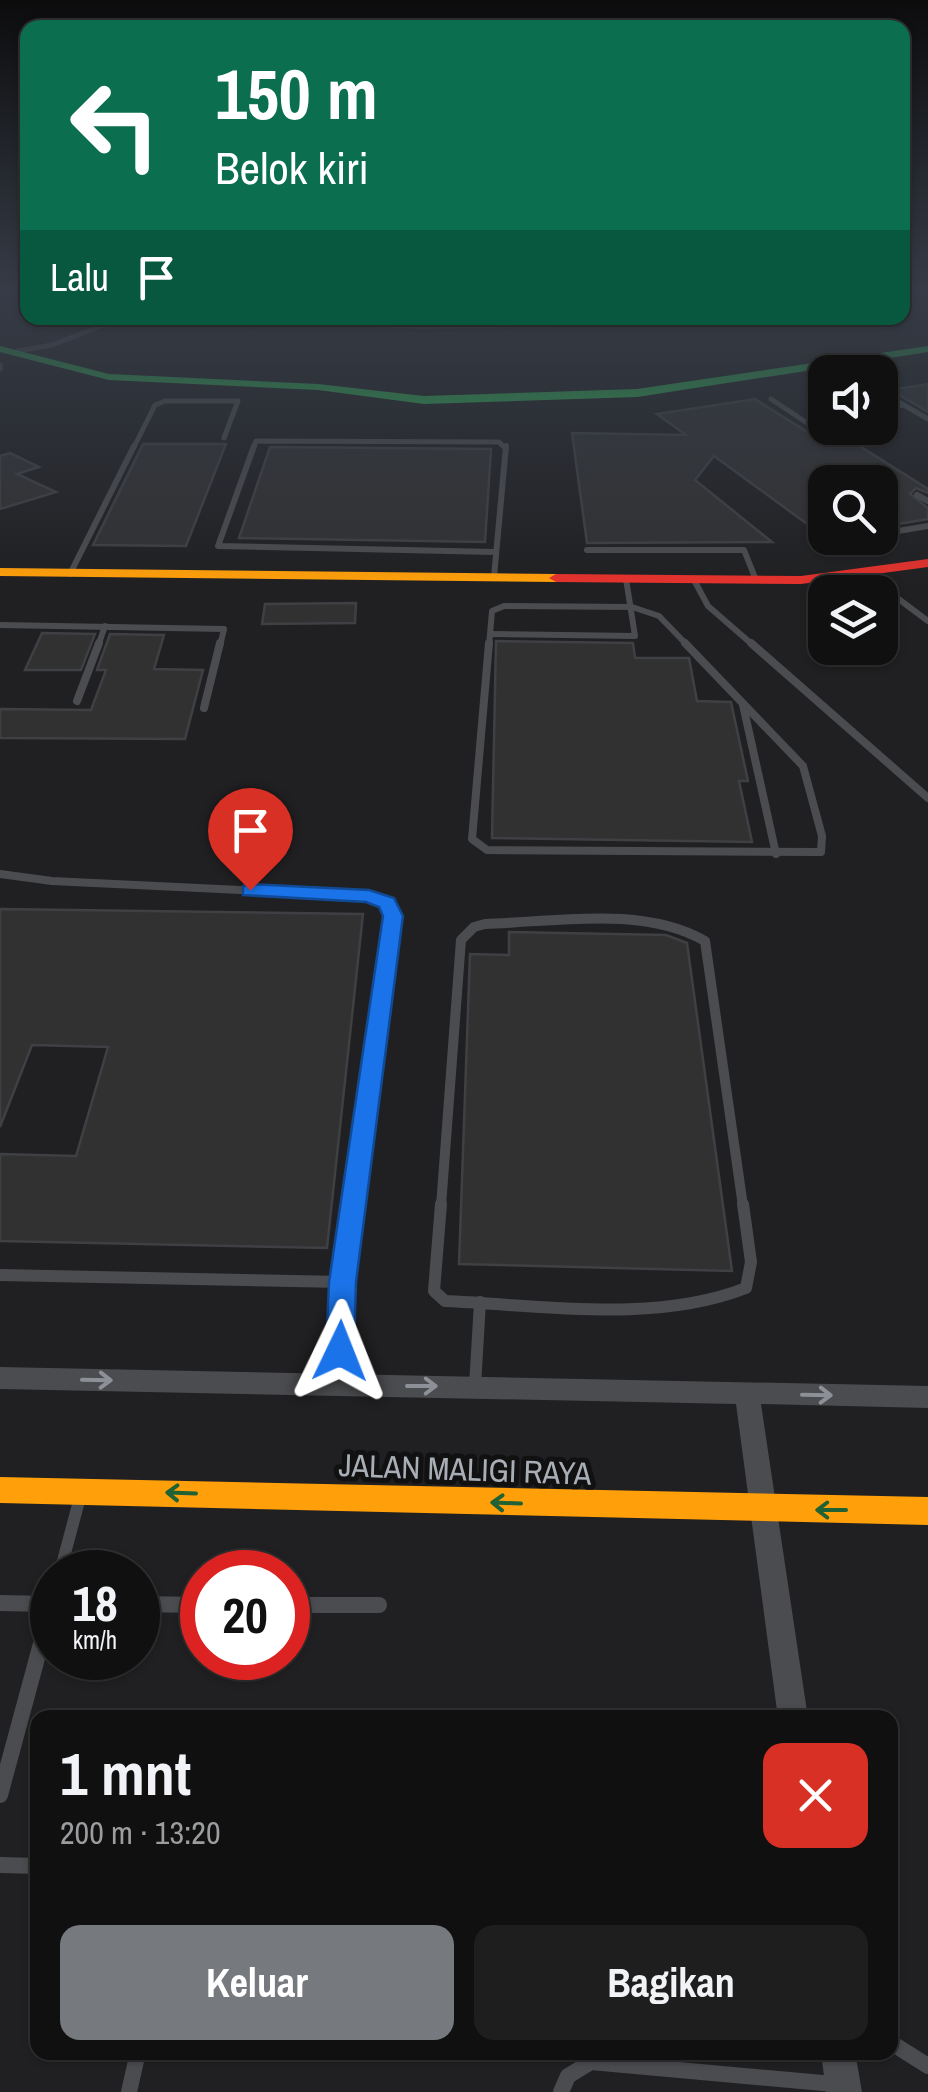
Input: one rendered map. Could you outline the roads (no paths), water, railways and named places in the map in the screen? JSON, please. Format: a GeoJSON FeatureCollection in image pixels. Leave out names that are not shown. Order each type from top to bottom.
{"type":"FeatureCollection","features":[{"type":"Feature","properties":{"kind":"street"},"geometry":{"type":"LineString","coordinates":[[324,389],[424,400],[636,393],[665,389]]}},
{"type":"Feature","properties":{"kind":"street"},"geometry":{"type":"LineString","coordinates":[[0,572],[756,580],[864,574],[928,563]]}},
{"type":"Feature","properties":{"kind":"street"},"geometry":{"type":"LineString","coordinates":[[0,1378],[928,1397]]}},
{"type":"Feature","properties":{"kind":"street"},"geometry":{"type":"LineString","coordinates":[[747,1394],[792,1710]]}},
{"type":"Feature","properties":{"kind":"street","name":"JALAN MALIGI RAYA"},"geometry":{"type":"LineString","coordinates":[[0,1490],[928,1511]]}},
{"type":"Feature","properties":{"kind":"lane"},"geometry":{"type":"LineString","coordinates":[[770,400],[806,422]]}},
{"type":"Feature","properties":{"kind":"lane"},"geometry":{"type":"LineString","coordinates":[[70,574],[155,405],[165,401],[238,401],[224,438]]}},
{"type":"Feature","properties":{"kind":"lane"},"geometry":{"type":"LineString","coordinates":[[898,402],[928,419]]}},
{"type":"Feature","properties":{"kind":"lane"},"geometry":{"type":"LineString","coordinates":[[898,406],[904,405]]}},
{"type":"Feature","properties":{"kind":"lane"},"geometry":{"type":"LineString","coordinates":[[494,577],[506,444],[489,441],[256,441],[218,546],[495,552]]}},
{"type":"Feature","properties":{"kind":"lane"},"geometry":{"type":"LineString","coordinates":[[917,495],[928,501]]}},
{"type":"Feature","properties":{"kind":"lane"},"geometry":{"type":"LineString","coordinates":[[898,531],[928,526]]}},
{"type":"Feature","properties":{"kind":"lane"},"geometry":{"type":"LineString","coordinates":[[587,550],[744,550],[756,580]]}},
{"type":"Feature","properties":{"kind":"lane"},"geometry":{"type":"LineString","coordinates":[[864,574],[928,621]]}},
{"type":"Feature","properties":{"kind":"lane"},"geometry":{"type":"LineString","coordinates":[[490,634],[635,636],[626,579]]}},
{"type":"Feature","properties":{"kind":"lane"},"geometry":{"type":"LineString","coordinates":[[694,580],[708,606],[928,798]]}},
{"type":"Feature","properties":{"kind":"lane"},"geometry":{"type":"LineString","coordinates":[[500,606],[632,607],[659,616],[803,766],[822,836],[818,854],[487,850],[477,845],[472,839],[490,634],[492,611],[500,606]]}},
{"type":"Feature","properties":{"kind":"lane"},"geometry":{"type":"LineString","coordinates":[[0,625],[224,628],[204,708]]}},
{"type":"Feature","properties":{"kind":"lane"},"geometry":{"type":"LineString","coordinates":[[77,701],[104,626]]}},
{"type":"Feature","properties":{"kind":"lane"},"geometry":{"type":"LineString","coordinates":[[743,705],[776,854]]}},
{"type":"Feature","properties":{"kind":"lane"},"geometry":{"type":"LineString","coordinates":[[0,874],[52,881],[369,896],[387,903],[393,916],[343,1282],[338,1385]]}},
{"type":"Feature","properties":{"kind":"lane"},"geometry":{"type":"LineString","coordinates":[[484,924],[653,924],[696,932],[709,954],[750,1262],[746,1288],[716,1302],[674,1305],[480,1302],[445,1300],[434,1291],[432,1281],[461,940],[474,927],[484,924]]}},
{"type":"Feature","properties":{"kind":"lane"},"geometry":{"type":"LineString","coordinates":[[0,1275],[343,1282]]}},
{"type":"Feature","properties":{"kind":"lane"},"geometry":{"type":"LineString","coordinates":[[474,1386],[480,1302]]}},
{"type":"Feature","properties":{"kind":"lane"},"geometry":{"type":"LineString","coordinates":[[66,1550],[82,1491]]}},
{"type":"Feature","properties":{"kind":"lane"},"geometry":{"type":"LineString","coordinates":[[0,1603],[30,1604]]}},
{"type":"Feature","properties":{"kind":"lane"},"geometry":{"type":"LineString","coordinates":[[310,1605],[379,1606]]}},
{"type":"Feature","properties":{"kind":"lane"},"geometry":{"type":"LineString","coordinates":[[0,1795],[31,1680]]}},
{"type":"Feature","properties":{"kind":"lane"},"geometry":{"type":"LineString","coordinates":[[0,1865],[30,1866]]}},
{"type":"Feature","properties":{"kind":"lane"},"geometry":{"type":"LineString","coordinates":[[898,2047],[928,2066]]}},
{"type":"Feature","properties":{"kind":"lane"},"geometry":{"type":"LineString","coordinates":[[130,2092],[136,2060]]}},
{"type":"Feature","properties":{"kind":"lane"},"geometry":{"type":"LineString","coordinates":[[561,2092],[568,2076],[591,2062],[842,2076]]}}]}
